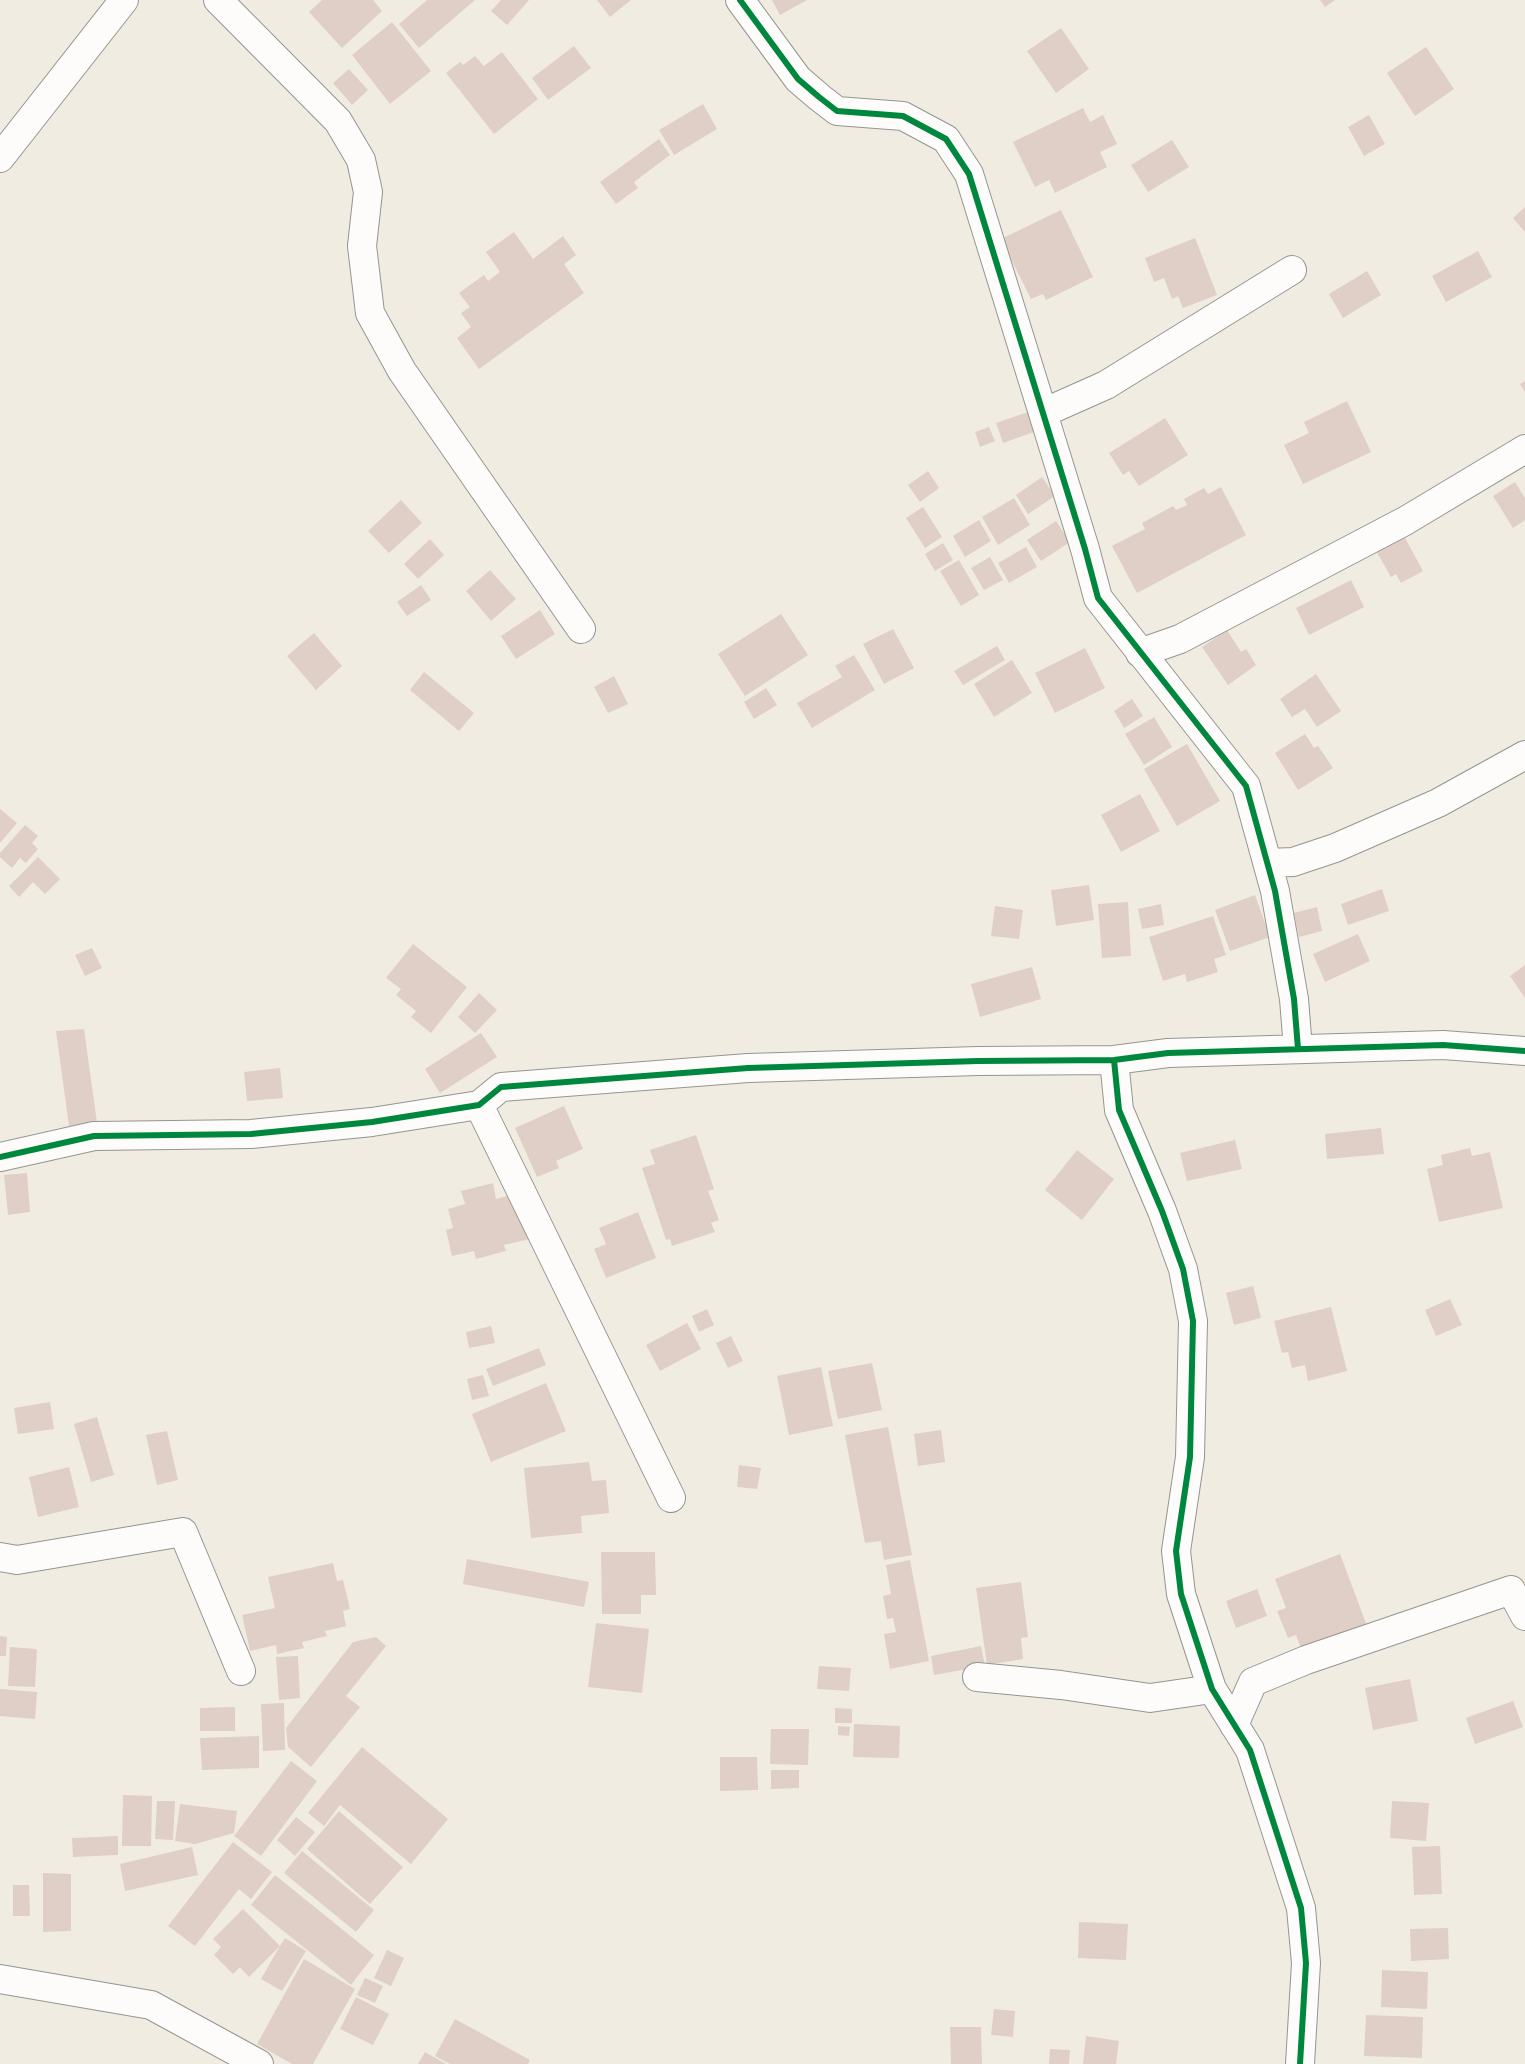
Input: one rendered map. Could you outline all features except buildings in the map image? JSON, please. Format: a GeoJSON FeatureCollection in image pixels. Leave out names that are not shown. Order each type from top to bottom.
{"type":"FeatureCollection","features":[{"type":"Feature","properties":{"kind":"street"},"geometry":{"type":"LineString","coordinates":[[0,158],[124,0]]}},
{"type":"Feature","properties":{"kind":"street"},"geometry":{"type":"LineString","coordinates":[[218,0],[338,121],[361,160],[368,192],[362,246],[370,313],[402,372],[581,630]]}},
{"type":"Feature","properties":{"kind":"street"},"geometry":{"type":"LineString","coordinates":[[740,0],[798,79],[837,111],[903,116],[946,139],[969,174],[1098,598],[1246,786],[1268,863],[1294,999],[1298,1049]]}},
{"type":"Feature","properties":{"kind":"street"},"geometry":{"type":"LineString","coordinates":[[1043,413],[1106,385],[1292,270]]}},
{"type":"Feature","properties":{"kind":"street"},"geometry":{"type":"LineString","coordinates":[[1140,653],[1180,639],[1404,521],[1525,449]]}},
{"type":"Feature","properties":{"kind":"street"},"geometry":{"type":"LineString","coordinates":[[1268,863],[1293,862],[1335,848],[1438,803],[1525,755]]}},
{"type":"Feature","properties":{"kind":"street"},"geometry":{"type":"LineString","coordinates":[[0,1156],[94,1136],[251,1134],[372,1122],[479,1105],[501,1087],[748,1068],[978,1061],[1114,1060],[1168,1053],[1443,1045],[1525,1051]]}},
{"type":"Feature","properties":{"kind":"street"},"geometry":{"type":"LineString","coordinates":[[1114,1060],[1119,1110],[1162,1211],[1183,1269],[1193,1321],[1190,1457],[1176,1551],[1181,1594],[1212,1689],[1250,1750],[1301,1908],[1306,1963],[1300,2064]]}},
{"type":"Feature","properties":{"kind":"street"},"geometry":{"type":"LineString","coordinates":[[479,1105],[671,1498]]}},
{"type":"Feature","properties":{"kind":"street"},"geometry":{"type":"LineString","coordinates":[[0,1557],[17,1560],[183,1532],[241,1671]]}},
{"type":"Feature","properties":{"kind":"street"},"geometry":{"type":"LineString","coordinates":[[1234,1725],[1253,1682],[1306,1660],[1511,1590],[1525,1616]]}},
{"type":"Feature","properties":{"kind":"street"},"geometry":{"type":"LineString","coordinates":[[977,1677],[1061,1685],[1150,1698],[1212,1689]]}},
{"type":"Feature","properties":{"kind":"street"},"geometry":{"type":"LineString","coordinates":[[0,1979],[151,2005],[259,2064]]}},
{"type":"Feature","properties":{"kind":"cycle path"},"geometry":{"type":"LineString","coordinates":[[740,0],[798,79],[837,111],[903,116],[946,139],[969,174],[1085,549],[1098,598],[1246,786],[1275,891],[1294,999],[1298,1049]]}},
{"type":"Feature","properties":{"kind":"cycle path"},"geometry":{"type":"LineString","coordinates":[[0,1157],[94,1136],[251,1134],[372,1122],[479,1105],[501,1087],[748,1068],[978,1061],[1114,1060],[1168,1053],[1443,1045],[1525,1051]]}},
{"type":"Feature","properties":{"kind":"cycle path"},"geometry":{"type":"LineString","coordinates":[[1114,1060],[1119,1110],[1162,1211],[1183,1269],[1193,1321],[1190,1457],[1176,1551],[1181,1594],[1212,1689],[1250,1750],[1301,1908],[1306,1963],[1300,2064]]}}]}
